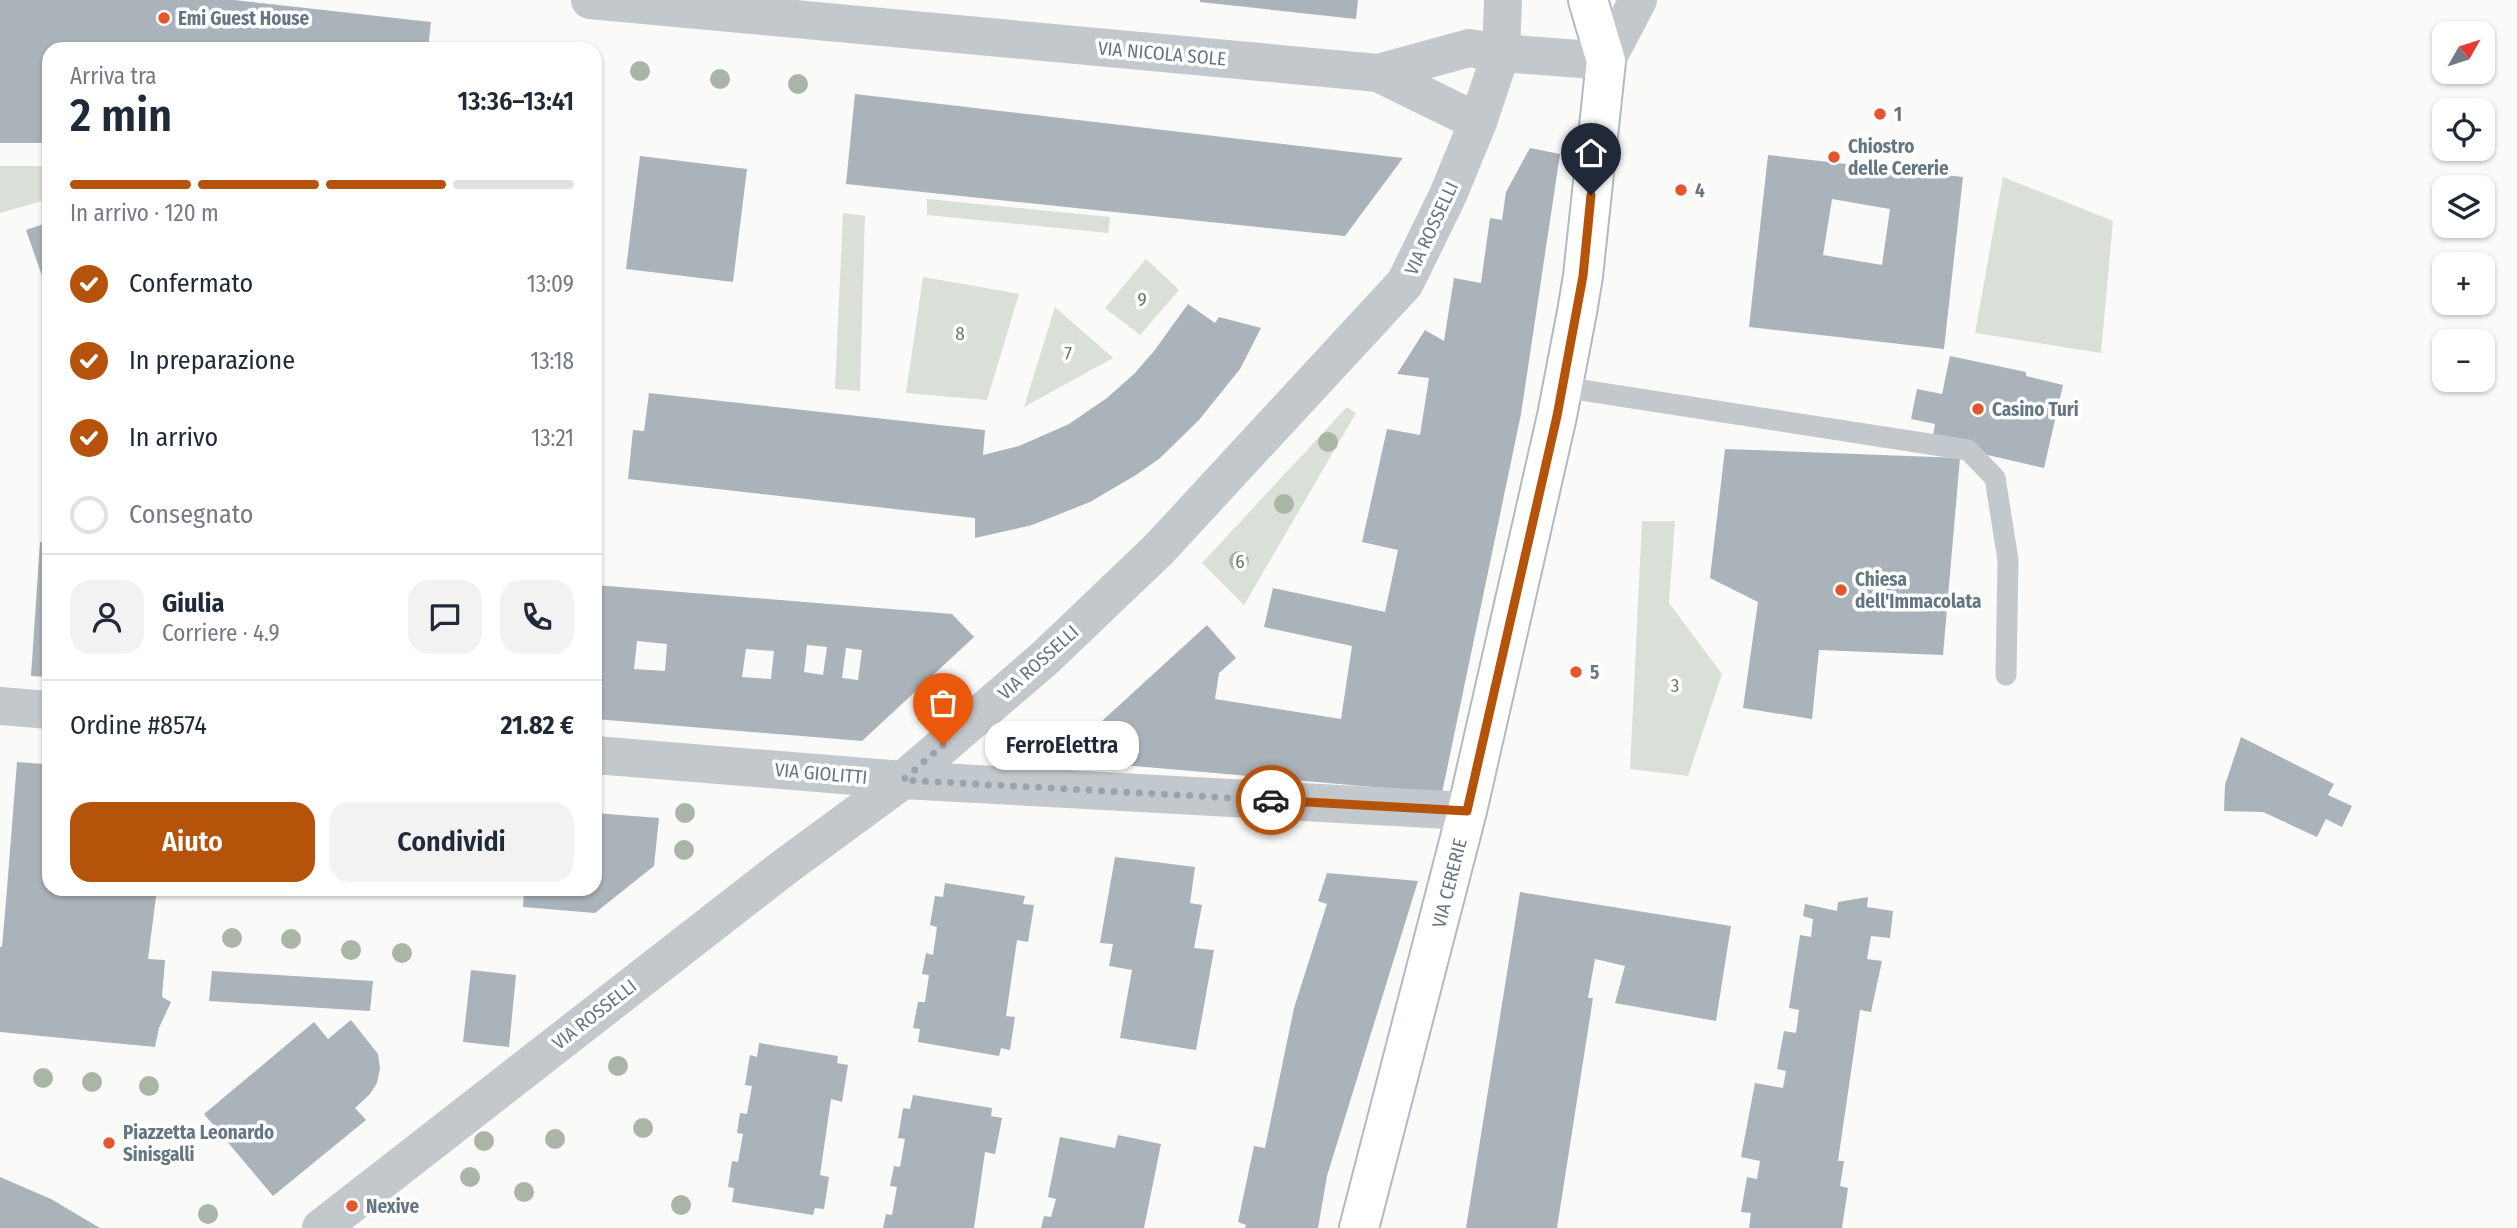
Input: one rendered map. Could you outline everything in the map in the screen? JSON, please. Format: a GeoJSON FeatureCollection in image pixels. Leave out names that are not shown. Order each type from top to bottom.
{"type":"FeatureCollection","features":[{"type":"Feature","properties":{"kind":"street","name":"VIA NICOLA SOLE"},"geometry":{"type":"LineString","coordinates":[[590,0],[948,17],[1378,73]]}},
{"type":"Feature","properties":{"kind":"street","name":"VIA ROSSELLI"},"geometry":{"type":"LineString","coordinates":[[321,1228],[782,869],[903,780],[1045,658],[1158,549],[1405,283],[1448,195],[1478,122],[1501,53],[1503,0]]}},
{"type":"Feature","properties":{"kind":"street","name":"VIA CERERIE"},"geometry":{"type":"LineString","coordinates":[[1360,1228],[1467,811],[1562,387],[1583,276],[1606,61],[1588,0]]}},
{"type":"Feature","properties":{"kind":"street"},"geometry":{"type":"LineString","coordinates":[[1378,73],[1469,48],[1606,61],[1638,0]]}},
{"type":"Feature","properties":{"kind":"street"},"geometry":{"type":"LineString","coordinates":[[1378,73],[1478,122]]}},
{"type":"Feature","properties":{"kind":"street"},"geometry":{"type":"LineString","coordinates":[[0,706],[42,709]]}},
{"type":"Feature","properties":{"kind":"street","name":"VIA GIOLITTI"},"geometry":{"type":"LineString","coordinates":[[602,756],[903,780],[1467,811]]}},
{"type":"Feature","properties":{"kind":"lane"},"geometry":{"type":"LineString","coordinates":[[1562,387],[1968,450],[1995,478],[2008,560],[2006,675]]}},
{"type":"Feature","properties":{"kind":"green space"},"geometry":{"type":"Polygon","coordinates":[[[0,166],[42,166],[42,201],[0,213],[0,166]]]}},
{"type":"Feature","properties":{"kind":"green space"},"geometry":{"type":"Polygon","coordinates":[[[2003,177],[2113,221],[2101,353],[1975,333],[2003,177]]]}},
{"type":"Feature","properties":{"kind":"green space"},"geometry":{"type":"Polygon","coordinates":[[[927,199],[1110,217],[1108,233],[927,215],[927,199]]]}},
{"type":"Feature","properties":{"kind":"green space"},"geometry":{"type":"Polygon","coordinates":[[[843,213],[865,216],[860,391],[835,389],[843,213]]]}},
{"type":"Feature","properties":{"kind":"green space","name":"9"},"geometry":{"type":"Polygon","coordinates":[[[1146,259],[1179,290],[1140,335],[1105,308],[1146,259]]]}},
{"type":"Feature","properties":{"kind":"green space","name":"8"},"geometry":{"type":"Polygon","coordinates":[[[923,277],[1019,294],[987,400],[906,393],[923,277]]]}},
{"type":"Feature","properties":{"kind":"green space","name":"7"},"geometry":{"type":"Polygon","coordinates":[[[1055,307],[1113,358],[1024,407],[1055,307]]]}},
{"type":"Feature","properties":{"kind":"green space","name":"6"},"geometry":{"type":"Polygon","coordinates":[[[1347,407],[1356,413],[1244,605],[1202,563],[1347,407]]]}},
{"type":"Feature","properties":{"kind":"green space","name":"3"},"geometry":{"type":"Polygon","coordinates":[[[1642,521],[1675,521],[1669,603],[1722,674],[1688,776],[1630,769],[1642,521]]]}},
{"type":"Feature","properties":{"kind":"building"},"geometry":{"type":"Polygon","coordinates":[[[0,0],[234,0],[431,22],[429,42],[42,42],[42,143],[0,143],[0,0]]]}},
{"type":"Feature","properties":{"kind":"building"},"geometry":{"type":"Polygon","coordinates":[[[1200,0],[1358,0],[1356,19],[1200,0]]]}},
{"type":"Feature","properties":{"kind":"building"},"geometry":{"type":"Polygon","coordinates":[[[855,94],[1403,158],[1345,236],[846,184],[855,94]]]}},
{"type":"Feature","properties":{"kind":"building"},"geometry":{"type":"Polygon","coordinates":[[[1530,148],[1560,154],[1521,414],[1442,793],[1088,762],[1090,732],[1207,625],[1236,658],[1219,673],[1215,699],[1341,719],[1352,646],[1264,627],[1273,588],[1385,612],[1398,550],[1362,542],[1387,429],[1420,435],[1429,378],[1397,374],[1425,330],[1444,341],[1454,278],[1481,283],[1490,218],[1502,220],[1506,192],[1530,148]]]}},
{"type":"Feature","properties":{"kind":"building"},"geometry":{"type":"Polygon","coordinates":[[[1768,155],[1963,177],[1944,349],[1749,327],[1768,155]],[[1832,199],[1823,255],[1882,265],[1890,209],[1832,199]]]}},
{"type":"Feature","properties":{"kind":"building"},"geometry":{"type":"Polygon","coordinates":[[[640,156],[747,169],[733,282],[626,269],[640,156]]]}},
{"type":"Feature","properties":{"kind":"building"},"geometry":{"type":"Polygon","coordinates":[[[42,224],[42,276],[26,230],[42,224]]]}},
{"type":"Feature","properties":{"kind":"building"},"geometry":{"type":"Polygon","coordinates":[[[1188,304],[1215,323],[1219,317],[1261,328],[1240,369],[1199,420],[1159,459],[1090,502],[1032,525],[975,538],[975,518],[628,479],[633,430],[644,431],[649,393],[985,430],[983,455],[1019,446],[1069,424],[1107,398],[1135,373],[1154,351],[1188,304]]]}},
{"type":"Feature","properties":{"kind":"building","name":"Casino Turi"},"geometry":{"type":"Polygon","coordinates":[[[1950,356],[2026,372],[2026,376],[2063,385],[2044,468],[1932,442],[1935,424],[1911,419],[1917,389],[1942,394],[1950,356]]]}},
{"type":"Feature","properties":{"kind":"building","name":"Chiesa dell'Immacolata"},"geometry":{"type":"Polygon","coordinates":[[[1725,449],[1960,458],[1943,655],[1819,650],[1812,719],[1743,708],[1758,602],[1710,578],[1725,449]]]}},
{"type":"Feature","properties":{"kind":"building"},"geometry":{"type":"Polygon","coordinates":[[[40,542],[42,677],[31,676],[40,542]]]}},
{"type":"Feature","properties":{"kind":"building"},"geometry":{"type":"Polygon","coordinates":[[[602,586],[952,614],[974,637],[862,741],[602,720],[602,586]],[[637,641],[634,669],[665,671],[667,644],[637,641]],[[807,645],[804,672],[823,675],[827,647],[807,645]],[[846,648],[842,678],[858,680],[862,650],[846,648]],[[746,649],[742,677],[771,679],[774,651],[746,649]]]}},
{"type":"Feature","properties":{"kind":"building"},"geometry":{"type":"Polygon","coordinates":[[[2241,737],[2334,784],[2328,795],[2352,806],[2342,827],[2326,819],[2317,837],[2263,812],[2224,811],[2225,785],[2241,737]]]}},
{"type":"Feature","properties":{"kind":"building"},"geometry":{"type":"Polygon","coordinates":[[[17,762],[42,764],[42,896],[156,896],[148,959],[165,960],[162,997],[171,1002],[159,1028],[155,1047],[0,1032],[2,947],[17,762]]]}},
{"type":"Feature","properties":{"kind":"building"},"geometry":{"type":"Polygon","coordinates":[[[602,814],[659,818],[654,866],[595,913],[523,907],[524,896],[602,896],[602,814]]]}},
{"type":"Feature","properties":{"kind":"building"},"geometry":{"type":"Polygon","coordinates":[[[1115,857],[1195,867],[1190,903],[1202,905],[1194,948],[1214,950],[1196,1050],[1120,1038],[1132,970],[1109,966],[1113,944],[1100,943],[1115,857]]]}},
{"type":"Feature","properties":{"kind":"building"},"geometry":{"type":"Polygon","coordinates":[[[1327,873],[1418,881],[1327,1176],[1318,1228],[1245,1228],[1246,1225],[1238,1222],[1254,1146],[1265,1148],[1294,1008],[1327,904],[1318,901],[1327,873]]]}},
{"type":"Feature","properties":{"kind":"building"},"geometry":{"type":"Polygon","coordinates":[[[945,883],[1025,896],[1023,904],[1034,905],[1028,942],[1017,940],[1006,1016],[1015,1017],[1010,1050],[1001,1048],[999,1056],[918,1042],[920,1029],[913,1028],[918,1002],[925,1002],[929,975],[922,974],[926,953],[933,955],[937,927],[930,925],[935,896],[943,897],[945,883]]]}},
{"type":"Feature","properties":{"kind":"building"},"geometry":{"type":"Polygon","coordinates":[[[1520,892],[1731,926],[1716,1021],[1615,1003],[1625,966],[1595,959],[1588,998],[1593,998],[1557,1228],[1466,1228],[1520,892]]]}},
{"type":"Feature","properties":{"kind":"building"},"geometry":{"type":"Polygon","coordinates":[[[1868,897],[1867,907],[1893,911],[1890,938],[1871,936],[1867,959],[1882,961],[1871,1012],[1860,1010],[1838,1161],[1844,1161],[1840,1186],[1848,1188],[1842,1228],[1749,1228],[1751,1213],[1741,1212],[1747,1177],[1757,1179],[1760,1161],[1741,1157],[1755,1083],[1783,1088],[1786,1071],[1777,1069],[1784,1031],[1796,1033],[1799,1010],[1789,1008],[1800,935],[1811,937],[1813,919],[1803,916],[1805,904],[1837,911],[1838,902],[1868,897]]]}},
{"type":"Feature","properties":{"kind":"building"},"geometry":{"type":"Polygon","coordinates":[[[471,970],[516,975],[509,1047],[463,1042],[471,970]]]}},
{"type":"Feature","properties":{"kind":"building"},"geometry":{"type":"Polygon","coordinates":[[[212,971],[373,981],[370,1011],[209,1001],[212,971]]]}},
{"type":"Feature","properties":{"kind":"building"},"geometry":{"type":"Polygon","coordinates":[[[351,1020],[378,1054],[380,1068],[377,1083],[355,1108],[366,1120],[273,1196],[204,1114],[314,1022],[328,1039],[351,1020]]]}},
{"type":"Feature","properties":{"kind":"building"},"geometry":{"type":"Polygon","coordinates":[[[759,1043],[838,1056],[837,1063],[848,1065],[842,1102],[831,1099],[820,1175],[829,1177],[824,1209],[815,1208],[813,1215],[732,1202],[734,1188],[728,1187],[732,1161],[738,1162],[743,1134],[737,1133],[740,1113],[747,1114],[752,1086],[745,1085],[750,1055],[757,1057],[759,1043]]]}},
{"type":"Feature","properties":{"kind":"building"},"geometry":{"type":"Polygon","coordinates":[[[913,1095],[992,1108],[991,1116],[1002,1118],[995,1154],[985,1152],[974,1228],[883,1228],[886,1214],[892,1215],[897,1187],[890,1186],[894,1166],[900,1167],[905,1139],[898,1138],[903,1108],[910,1109],[913,1095]]]}},
{"type":"Feature","properties":{"kind":"building"},"geometry":{"type":"Polygon","coordinates":[[[1118,1135],[1161,1144],[1144,1228],[1041,1228],[1044,1216],[1051,1217],[1056,1199],[1048,1197],[1060,1137],[1115,1148],[1118,1135]]]}},
{"type":"Feature","properties":{"kind":"building"},"geometry":{"type":"Polygon","coordinates":[[[0,1177],[51,1199],[100,1228],[0,1228],[0,1177]]]}},
{"type":"Feature","properties":{"kind":"way so far"},"geometry":{"type":"LineString","coordinates":[[943,745],[903,780],[1271,800]]}},
{"type":"Feature","properties":{"kind":"place","name":"Emi Guest House"},"geometry":{"type":"Point","coordinates":[164,18]}},
{"type":"Feature","properties":{"kind":"place","name":"1"},"geometry":{"type":"Point","coordinates":[1880,114]}},
{"type":"Feature","properties":{"kind":"place","name":"Chiostro delle Cererie"},"geometry":{"type":"Point","coordinates":[1834,157]}},
{"type":"Feature","properties":{"kind":"place","name":"4"},"geometry":{"type":"Point","coordinates":[1681,190]}},
{"type":"Feature","properties":{"kind":"place","name":"Casino Turi"},"geometry":{"type":"Point","coordinates":[1978,409]}},
{"type":"Feature","properties":{"kind":"place","name":"Chiesa dell'Immacolata"},"geometry":{"type":"Point","coordinates":[1841,590]}},
{"type":"Feature","properties":{"kind":"place","name":"5"},"geometry":{"type":"Point","coordinates":[1576,672]}},
{"type":"Feature","properties":{"kind":"place","name":"FerroElettra"},"geometry":{"type":"Point","coordinates":[943,745]}},
{"type":"Feature","properties":{"kind":"place","name":"Piazzetta Leonardo Sinisgalli"},"geometry":{"type":"Point","coordinates":[109,1143]}},
{"type":"Feature","properties":{"kind":"place","name":"Nexive"},"geometry":{"type":"Point","coordinates":[352,1206]}},
{"type":"Feature","properties":{"kind":"route"},"geometry":{"type":"LineString","coordinates":[[1271,800],[1467,811],[1557,416],[1583,276],[1591,195]]}}]}
